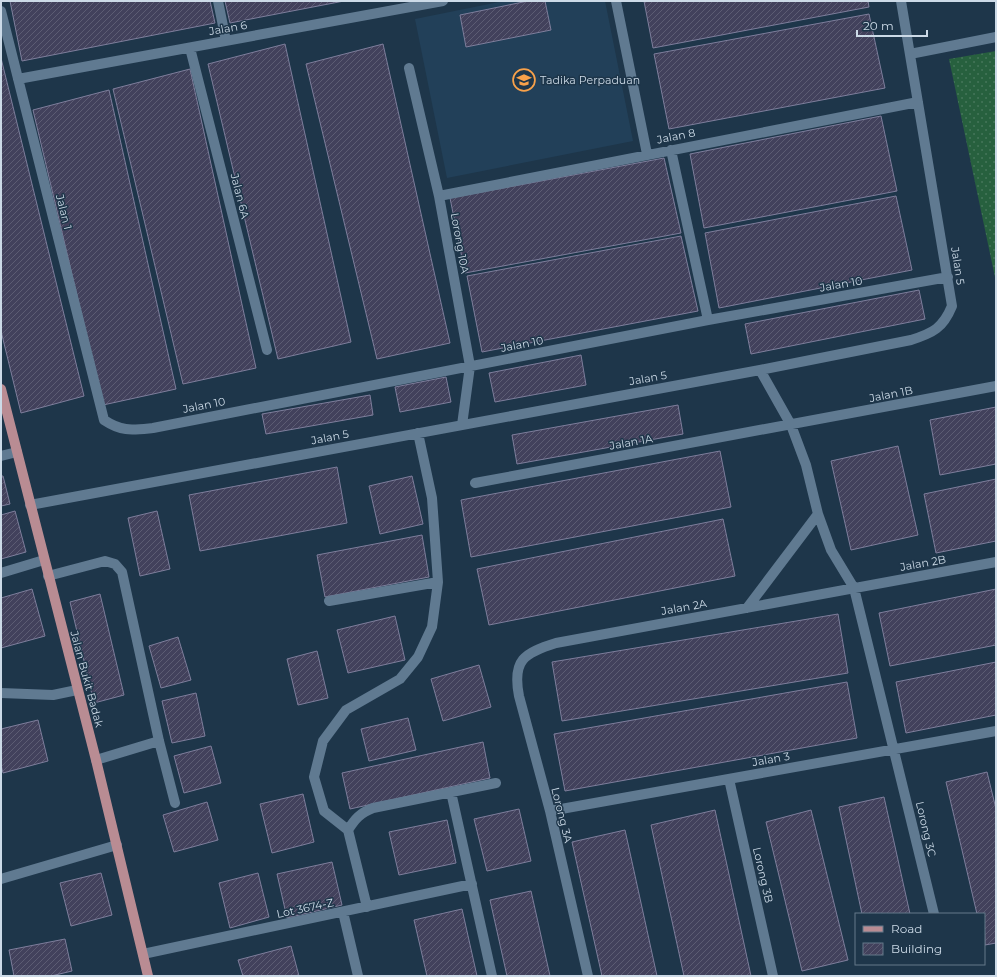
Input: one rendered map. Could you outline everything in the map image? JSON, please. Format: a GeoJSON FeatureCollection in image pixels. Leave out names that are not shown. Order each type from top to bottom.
{"type":"FeatureCollection","features":[{"type":"Feature","properties":{"kind":"main road","name":"Jalan Bukit Badak"},"geometry":{"type":"LineString","coordinates":[[1,389],[96,760],[148,976]]}},
{"type":"Feature","properties":{"kind":"street"},"geometry":{"type":"LineString","coordinates":[[218,1],[226,41]]}},
{"type":"Feature","properties":{"kind":"street","name":"Jalan 6"},"geometry":{"type":"LineString","coordinates":[[18,79],[443,1]]}},
{"type":"Feature","properties":{"kind":"street"},"geometry":{"type":"LineString","coordinates":[[616,1],[647,154]]}},
{"type":"Feature","properties":{"kind":"street","name":"Jalan 5"},"geometry":{"type":"LineString","coordinates":[[30,505],[760,370],[911,340],[928,334],[947,319],[952,306],[902,1]]}},
{"type":"Feature","properties":{"kind":"street","name":"Jalan 1"},"geometry":{"type":"LineString","coordinates":[[1,11],[104,420]]}},
{"type":"Feature","properties":{"kind":"street"},"geometry":{"type":"LineString","coordinates":[[910,54],[996,37]]}},
{"type":"Feature","properties":{"kind":"street","name":"Jalan 6A"},"geometry":{"type":"LineString","coordinates":[[190,48],[267,350]]}},
{"type":"Feature","properties":{"kind":"street","name":"Lorong 10A"},"geometry":{"type":"LineString","coordinates":[[409,68],[439,196],[470,366],[462,425]]}},
{"type":"Feature","properties":{"kind":"street","name":"Jalan 8"},"geometry":{"type":"LineString","coordinates":[[439,196],[918,102]]}},
{"type":"Feature","properties":{"kind":"street"},"geometry":{"type":"LineString","coordinates":[[671,150],[708,320]]}},
{"type":"Feature","properties":{"kind":"street","name":"Jalan 10"},"geometry":{"type":"LineString","coordinates":[[104,420],[115,428],[129,430],[153,428],[708,320],[948,277]]}},
{"type":"Feature","properties":{"kind":"street","name":"Lorong 3C"},"geometry":{"type":"LineString","coordinates":[[760,370],[791,425],[806,465],[818,514],[831,550],[854,588],[934,913]]}},
{"type":"Feature","properties":{"kind":"street","name":"Jalan 1B"},"geometry":{"type":"LineString","coordinates":[[791,425],[996,386]]}},
{"type":"Feature","properties":{"kind":"street","name":"Jalan 1A"},"geometry":{"type":"LineString","coordinates":[[474,483],[791,425]]}},
{"type":"Feature","properties":{"kind":"street"},"geometry":{"type":"LineString","coordinates":[[367,907],[348,830],[324,811],[314,777],[323,741],[346,710],[400,679],[418,657],[432,627],[438,582],[432,498],[418,433]]}},
{"type":"Feature","properties":{"kind":"street"},"geometry":{"type":"LineString","coordinates":[[1,456],[17,452]]}},
{"type":"Feature","properties":{"kind":"street"},"geometry":{"type":"LineString","coordinates":[[747,608],[818,514]]}},
{"type":"Feature","properties":{"kind":"street"},"geometry":{"type":"LineString","coordinates":[[1,573],[44,560]]}},
{"type":"Feature","properties":{"kind":"street"},"geometry":{"type":"LineString","coordinates":[[48,576],[105,561],[116,564],[122,572],[159,741],[175,803]]}},
{"type":"Feature","properties":{"kind":"street","name":"Jalan 2B"},"geometry":{"type":"LineString","coordinates":[[854,588],[996,562]]}},
{"type":"Feature","properties":{"kind":"street"},"geometry":{"type":"LineString","coordinates":[[329,601],[438,582]]}},
{"type":"Feature","properties":{"kind":"street","name":"Jalan 2A"},"geometry":{"type":"LineString","coordinates":[[521,660],[534,650],[556,643],[854,588]]}},
{"type":"Feature","properties":{"kind":"street","name":"Lorong 3A"},"geometry":{"type":"LineString","coordinates":[[521,660],[515,678],[550,811],[588,976]]}},
{"type":"Feature","properties":{"kind":"street"},"geometry":{"type":"LineString","coordinates":[[1,693],[53,695],[77,690]]}},
{"type":"Feature","properties":{"kind":"street","name":"Jalan 3"},"geometry":{"type":"LineString","coordinates":[[550,811],[996,731]]}},
{"type":"Feature","properties":{"kind":"street"},"geometry":{"type":"LineString","coordinates":[[96,760],[159,741]]}},
{"type":"Feature","properties":{"kind":"street","name":"Lorong 3B"},"geometry":{"type":"LineString","coordinates":[[729,779],[773,976]]}},
{"type":"Feature","properties":{"kind":"street"},"geometry":{"type":"LineString","coordinates":[[348,830],[359,815],[373,808],[496,783]]}},
{"type":"Feature","properties":{"kind":"street"},"geometry":{"type":"LineString","coordinates":[[451,792],[492,976]]}},
{"type":"Feature","properties":{"kind":"street"},"geometry":{"type":"LineString","coordinates":[[1,879],[117,845]]}},
{"type":"Feature","properties":{"kind":"street","name":"Lot 3674-Z"},"geometry":{"type":"LineString","coordinates":[[143,954],[472,884]]}},
{"type":"Feature","properties":{"kind":"street"},"geometry":{"type":"LineString","coordinates":[[343,912],[358,976]]}},
{"type":"Feature","properties":{"kind":"shaded area","name":"Tadika Perpaduan"},"geometry":{"type":"Polygon","coordinates":[[[504,1],[605,1],[633,141],[447,178],[415,19],[504,1]]]}},
{"type":"Feature","properties":{"kind":"green space"},"geometry":{"type":"Polygon","coordinates":[[[996,51],[996,282],[949,59],[996,51]]]}},
{"type":"Feature","properties":{"kind":"building"},"geometry":{"type":"Polygon","coordinates":[[[10,1],[210,1],[215,23],[22,61],[10,1]]]}},
{"type":"Feature","properties":{"kind":"building"},"geometry":{"type":"Polygon","coordinates":[[[225,1],[344,1],[230,23],[225,1]]]}},
{"type":"Feature","properties":{"kind":"building"},"geometry":{"type":"Polygon","coordinates":[[[528,1],[545,1],[551,30],[466,47],[460,15],[528,1]]]}},
{"type":"Feature","properties":{"kind":"building"},"geometry":{"type":"Polygon","coordinates":[[[644,1],[868,1],[869,7],[653,48],[644,1]]]}},
{"type":"Feature","properties":{"kind":"building"},"geometry":{"type":"Polygon","coordinates":[[[869,14],[885,88],[669,129],[654,54],[869,14]]]}},
{"type":"Feature","properties":{"kind":"building"},"geometry":{"type":"Polygon","coordinates":[[[285,44],[351,342],[278,359],[208,64],[285,44]]]}},
{"type":"Feature","properties":{"kind":"building"},"geometry":{"type":"Polygon","coordinates":[[[383,44],[450,343],[377,359],[306,64],[383,44]]]}},
{"type":"Feature","properties":{"kind":"building"},"geometry":{"type":"Polygon","coordinates":[[[1,58],[84,396],[21,413],[1,331],[1,58]]]}},
{"type":"Feature","properties":{"kind":"building"},"geometry":{"type":"Polygon","coordinates":[[[190,69],[256,368],[183,384],[113,89],[190,69]]]}},
{"type":"Feature","properties":{"kind":"building"},"geometry":{"type":"Polygon","coordinates":[[[109,90],[176,389],[103,405],[33,110],[109,90]]]}},
{"type":"Feature","properties":{"kind":"building"},"geometry":{"type":"Polygon","coordinates":[[[881,116],[897,191],[704,228],[690,154],[881,116]]]}},
{"type":"Feature","properties":{"kind":"building"},"geometry":{"type":"Polygon","coordinates":[[[664,158],[681,233],[465,273],[450,198],[664,158]]]}},
{"type":"Feature","properties":{"kind":"building"},"geometry":{"type":"Polygon","coordinates":[[[896,196],[912,270],[719,308],[705,233],[896,196]]]}},
{"type":"Feature","properties":{"kind":"building"},"geometry":{"type":"Polygon","coordinates":[[[681,236],[698,311],[482,352],[467,276],[681,236]]]}},
{"type":"Feature","properties":{"kind":"building"},"geometry":{"type":"Polygon","coordinates":[[[919,290],[925,319],[751,354],[745,324],[919,290]]]}},
{"type":"Feature","properties":{"kind":"building"},"geometry":{"type":"Polygon","coordinates":[[[581,355],[586,385],[495,402],[489,373],[581,355]]]}},
{"type":"Feature","properties":{"kind":"building"},"geometry":{"type":"Polygon","coordinates":[[[446,377],[451,402],[400,412],[395,387],[446,377]]]}},
{"type":"Feature","properties":{"kind":"building"},"geometry":{"type":"Polygon","coordinates":[[[370,395],[373,415],[266,434],[262,414],[370,395]]]}},
{"type":"Feature","properties":{"kind":"building"},"geometry":{"type":"Polygon","coordinates":[[[678,405],[683,434],[517,464],[512,435],[678,405]]]}},
{"type":"Feature","properties":{"kind":"building"},"geometry":{"type":"Polygon","coordinates":[[[996,407],[996,464],[940,475],[930,420],[996,407]]]}},
{"type":"Feature","properties":{"kind":"building"},"geometry":{"type":"Polygon","coordinates":[[[898,446],[918,535],[851,550],[831,461],[898,446]]]}},
{"type":"Feature","properties":{"kind":"building"},"geometry":{"type":"Polygon","coordinates":[[[720,451],[731,507],[471,557],[461,500],[720,451]]]}},
{"type":"Feature","properties":{"kind":"building"},"geometry":{"type":"Polygon","coordinates":[[[337,467],[347,523],[200,551],[189,495],[337,467]]]}},
{"type":"Feature","properties":{"kind":"building"},"geometry":{"type":"Polygon","coordinates":[[[1,476],[3,476],[10,504],[1,506],[1,476]]]}},
{"type":"Feature","properties":{"kind":"building"},"geometry":{"type":"Polygon","coordinates":[[[412,476],[423,524],[380,534],[369,486],[412,476]]]}},
{"type":"Feature","properties":{"kind":"building"},"geometry":{"type":"Polygon","coordinates":[[[996,479],[996,541],[936,553],[924,494],[996,479]]]}},
{"type":"Feature","properties":{"kind":"building"},"geometry":{"type":"Polygon","coordinates":[[[15,511],[26,552],[1,559],[1,515],[15,511]]]}},
{"type":"Feature","properties":{"kind":"building"},"geometry":{"type":"Polygon","coordinates":[[[157,511],[170,569],[140,576],[128,518],[157,511]]]}},
{"type":"Feature","properties":{"kind":"building"},"geometry":{"type":"Polygon","coordinates":[[[723,519],[735,576],[489,625],[477,569],[723,519]]]}},
{"type":"Feature","properties":{"kind":"building"},"geometry":{"type":"Polygon","coordinates":[[[422,535],[429,577],[325,597],[317,555],[422,535]]]}},
{"type":"Feature","properties":{"kind":"building"},"geometry":{"type":"Polygon","coordinates":[[[32,589],[45,636],[1,648],[1,598],[32,589]]]}},
{"type":"Feature","properties":{"kind":"building"},"geometry":{"type":"Polygon","coordinates":[[[996,589],[996,645],[890,666],[879,613],[996,589]]]}},
{"type":"Feature","properties":{"kind":"building"},"geometry":{"type":"Polygon","coordinates":[[[100,594],[124,695],[94,703],[70,602],[100,594]]]}},
{"type":"Feature","properties":{"kind":"building"},"geometry":{"type":"Polygon","coordinates":[[[838,614],[848,673],[562,721],[552,662],[838,614]]]}},
{"type":"Feature","properties":{"kind":"building"},"geometry":{"type":"Polygon","coordinates":[[[395,616],[405,660],[348,673],[337,630],[395,616]]]}},
{"type":"Feature","properties":{"kind":"building"},"geometry":{"type":"Polygon","coordinates":[[[178,637],[191,680],[161,688],[149,646],[178,637]]]}},
{"type":"Feature","properties":{"kind":"building"},"geometry":{"type":"Polygon","coordinates":[[[317,651],[328,698],[298,705],[287,659],[317,651]]]}},
{"type":"Feature","properties":{"kind":"building"},"geometry":{"type":"Polygon","coordinates":[[[996,662],[996,715],[906,733],[896,682],[996,662]]]}},
{"type":"Feature","properties":{"kind":"building"},"geometry":{"type":"Polygon","coordinates":[[[479,665],[491,707],[443,721],[431,679],[479,665]]]}},
{"type":"Feature","properties":{"kind":"building"},"geometry":{"type":"Polygon","coordinates":[[[847,682],[857,738],[565,791],[554,734],[847,682]]]}},
{"type":"Feature","properties":{"kind":"building"},"geometry":{"type":"Polygon","coordinates":[[[196,693],[205,736],[172,743],[162,701],[196,693]]]}},
{"type":"Feature","properties":{"kind":"building"},"geometry":{"type":"Polygon","coordinates":[[[408,718],[416,750],[369,761],[361,729],[408,718]]]}},
{"type":"Feature","properties":{"kind":"building"},"geometry":{"type":"Polygon","coordinates":[[[38,720],[48,761],[3,773],[1,765],[1,729],[38,720]]]}},
{"type":"Feature","properties":{"kind":"building"},"geometry":{"type":"Polygon","coordinates":[[[483,742],[490,778],[350,809],[342,773],[483,742]]]}},
{"type":"Feature","properties":{"kind":"building"},"geometry":{"type":"Polygon","coordinates":[[[211,746],[221,783],[184,793],[174,756],[211,746]]]}},
{"type":"Feature","properties":{"kind":"building"},"geometry":{"type":"Polygon","coordinates":[[[987,772],[996,809],[996,943],[985,945],[985,913],[977,913],[946,782],[987,772]]]}},
{"type":"Feature","properties":{"kind":"building"},"geometry":{"type":"Polygon","coordinates":[[[303,794],[314,842],[272,853],[260,804],[303,794]]]}},
{"type":"Feature","properties":{"kind":"building"},"geometry":{"type":"Polygon","coordinates":[[[884,797],[910,913],[862,913],[839,807],[884,797]]]}},
{"type":"Feature","properties":{"kind":"building"},"geometry":{"type":"Polygon","coordinates":[[[207,802],[218,840],[174,852],[163,815],[207,802]]]}},
{"type":"Feature","properties":{"kind":"building"},"geometry":{"type":"Polygon","coordinates":[[[519,809],[531,861],[487,871],[474,819],[519,809]]]}},
{"type":"Feature","properties":{"kind":"building"},"geometry":{"type":"Polygon","coordinates":[[[715,810],[751,976],[684,976],[651,825],[715,810]]]}},
{"type":"Feature","properties":{"kind":"building"},"geometry":{"type":"Polygon","coordinates":[[[811,810],[848,960],[802,971],[766,822],[811,810]]]}},
{"type":"Feature","properties":{"kind":"building"},"geometry":{"type":"Polygon","coordinates":[[[447,820],[456,863],[399,875],[389,832],[447,820]]]}},
{"type":"Feature","properties":{"kind":"building"},"geometry":{"type":"Polygon","coordinates":[[[625,830],[657,976],[602,976],[572,842],[625,830]]]}},
{"type":"Feature","properties":{"kind":"building"},"geometry":{"type":"Polygon","coordinates":[[[332,862],[342,905],[287,918],[277,874],[332,862]]]}},
{"type":"Feature","properties":{"kind":"building"},"geometry":{"type":"Polygon","coordinates":[[[101,873],[112,915],[71,926],[60,883],[101,873]]]}},
{"type":"Feature","properties":{"kind":"building"},"geometry":{"type":"Polygon","coordinates":[[[258,873],[269,917],[230,928],[219,883],[258,873]]]}},
{"type":"Feature","properties":{"kind":"building"},"geometry":{"type":"Polygon","coordinates":[[[531,891],[550,976],[507,976],[490,900],[531,891]]]}},
{"type":"Feature","properties":{"kind":"building"},"geometry":{"type":"Polygon","coordinates":[[[462,909],[477,976],[427,976],[414,920],[462,909]]]}},
{"type":"Feature","properties":{"kind":"building"},"geometry":{"type":"Polygon","coordinates":[[[65,939],[72,971],[51,976],[14,976],[9,950],[65,939]]]}},
{"type":"Feature","properties":{"kind":"building"},"geometry":{"type":"Polygon","coordinates":[[[291,946],[299,976],[243,976],[238,960],[291,946]]]}},
{"type":"Feature","properties":{"kind":"place","name":"Tadika Perpaduan"},"geometry":{"type":"Point","coordinates":[524,80]}}]}
